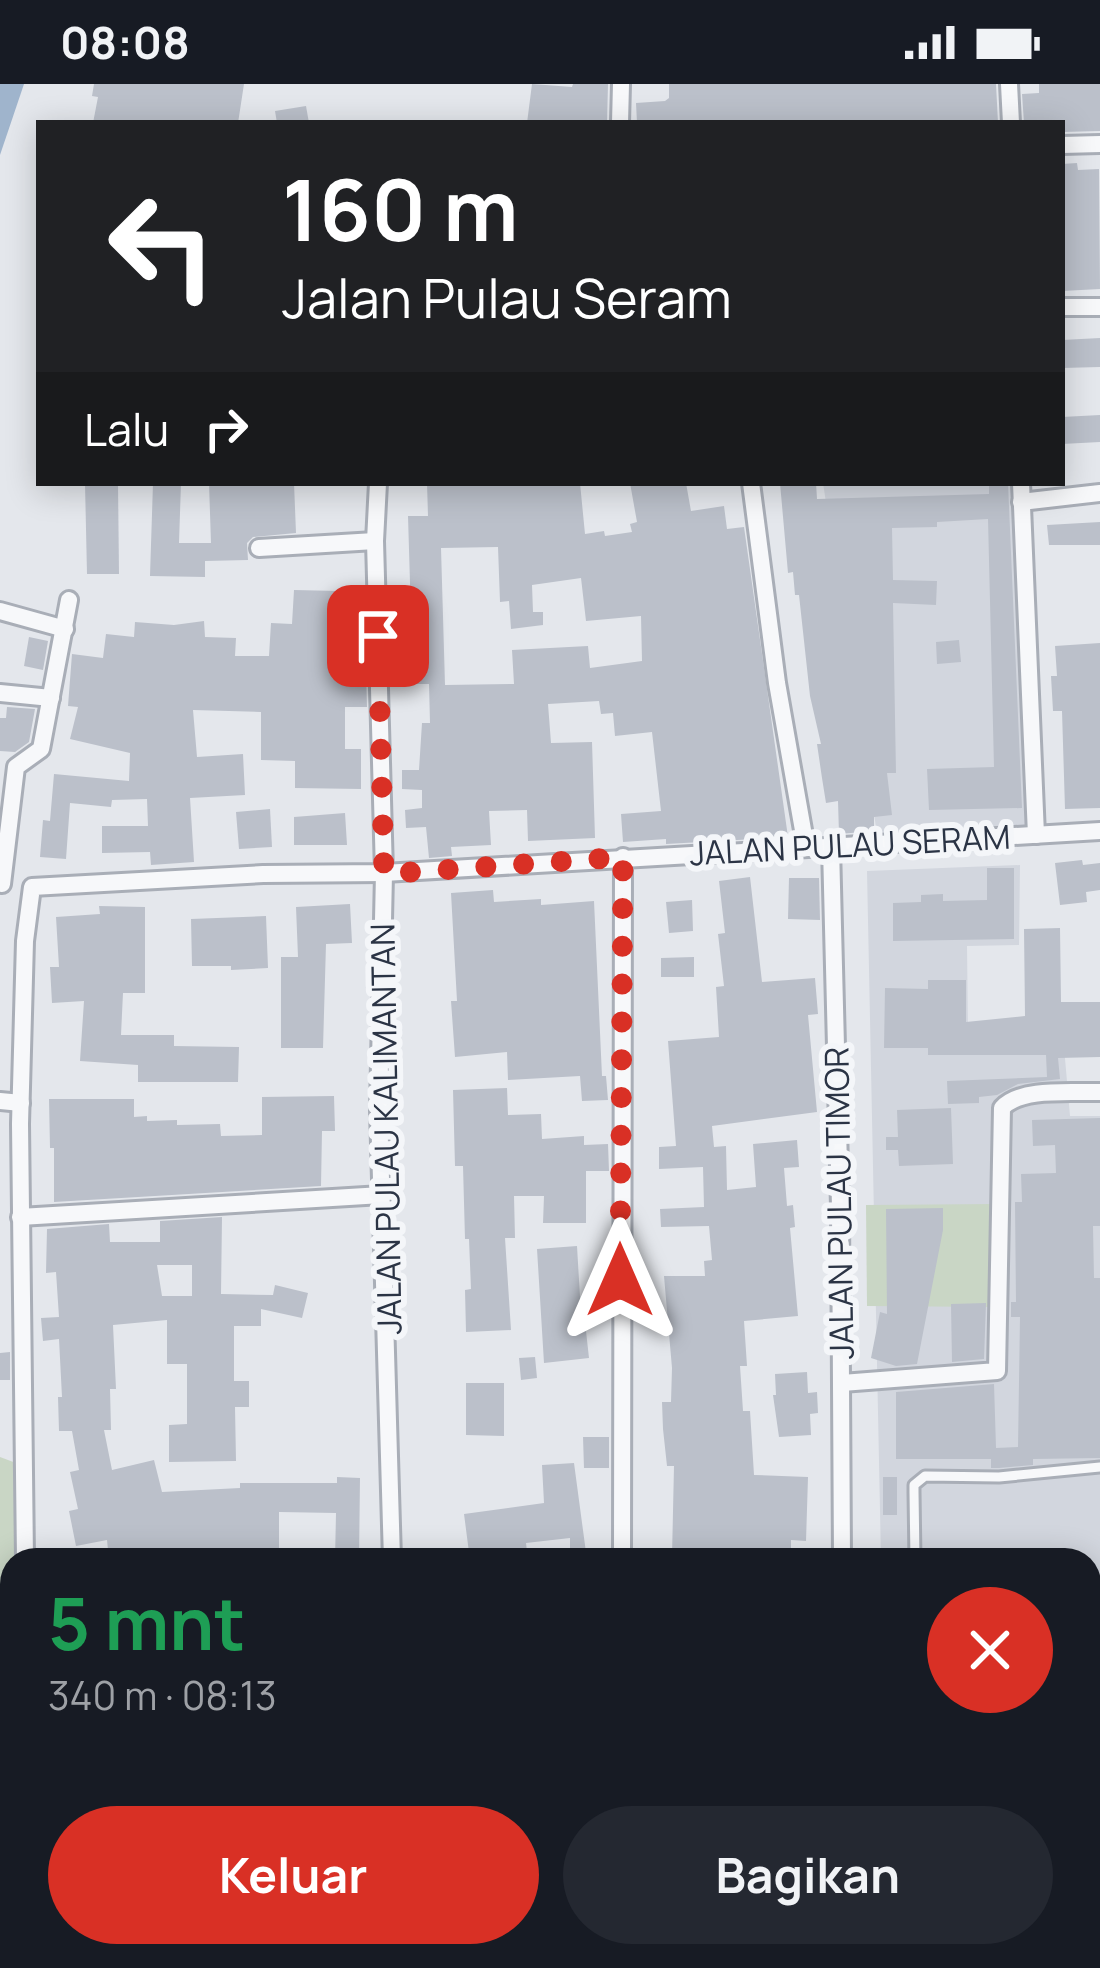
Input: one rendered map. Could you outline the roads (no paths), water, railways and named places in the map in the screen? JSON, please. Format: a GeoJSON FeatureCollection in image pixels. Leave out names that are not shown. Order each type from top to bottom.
{"type":"FeatureCollection","features":[{"type":"Feature","properties":{"kind":"street"},"geometry":{"type":"LineString","coordinates":[[620,120],[621,84]]}},
{"type":"Feature","properties":{"kind":"street"},"geometry":{"type":"LineString","coordinates":[[1009,84],[1011,120]]}},
{"type":"Feature","properties":{"kind":"street"},"geometry":{"type":"LineString","coordinates":[[1065,145],[1100,144]]}},
{"type":"Feature","properties":{"kind":"street"},"geometry":{"type":"LineString","coordinates":[[1065,308],[1100,307]]}},
{"type":"Feature","properties":{"kind":"street","name":"JALAN PULAU KALIMANTAN"},"geometry":{"type":"LineString","coordinates":[[378,486],[375,541],[384,874],[380,1052],[392,1548]]}},
{"type":"Feature","properties":{"kind":"street"},"geometry":{"type":"LineString","coordinates":[[751,486],[777,683],[806,847]]}},
{"type":"Feature","properties":{"kind":"street"},"geometry":{"type":"LineString","coordinates":[[1036,835],[1021,492],[1100,493]]}},
{"type":"Feature","properties":{"kind":"street"},"geometry":{"type":"LineString","coordinates":[[259,548],[375,541]]}},
{"type":"Feature","properties":{"kind":"street"},"geometry":{"type":"LineString","coordinates":[[1,884],[16,766],[41,749],[69,600]]}},
{"type":"Feature","properties":{"kind":"street"},"geometry":{"type":"LineString","coordinates":[[0,611],[65,628]]}},
{"type":"Feature","properties":{"kind":"street"},"geometry":{"type":"LineString","coordinates":[[0,694],[51,698]]}},
{"type":"Feature","properties":{"kind":"street","name":"JALAN PULAU SERAM"},"geometry":{"type":"LineString","coordinates":[[1,884],[32,887],[263,874],[384,874],[1100,831]]}},
{"type":"Feature","properties":{"kind":"street","name":"JALAN PULAU TIMOR"},"geometry":{"type":"LineString","coordinates":[[830,847],[842,1548]]}},
{"type":"Feature","properties":{"kind":"street"},"geometry":{"type":"LineString","coordinates":[[622,1548],[623,857]]}},
{"type":"Feature","properties":{"kind":"street"},"geometry":{"type":"LineString","coordinates":[[25,1548],[21,1103],[32,887]]}},
{"type":"Feature","properties":{"kind":"street"},"geometry":{"type":"LineString","coordinates":[[842,1383],[997,1371],[1002,1108],[1010,1100],[1027,1097],[1100,1092]]}},
{"type":"Feature","properties":{"kind":"street"},"geometry":{"type":"LineString","coordinates":[[0,1101],[21,1103]]}},
{"type":"Feature","properties":{"kind":"street"},"geometry":{"type":"LineString","coordinates":[[20,1216],[382,1195]]}},
{"type":"Feature","properties":{"kind":"street"},"geometry":{"type":"LineString","coordinates":[[0,1438],[21,1448]]}},
{"type":"Feature","properties":{"kind":"lane"},"geometry":{"type":"LineString","coordinates":[[915,1548],[914,1492],[919,1480],[1100,1467]]}},
{"type":"Feature","properties":{"kind":"water"},"geometry":{"type":"Polygon","coordinates":[[[0,84],[24,84],[0,155],[0,84]]]}}]}
